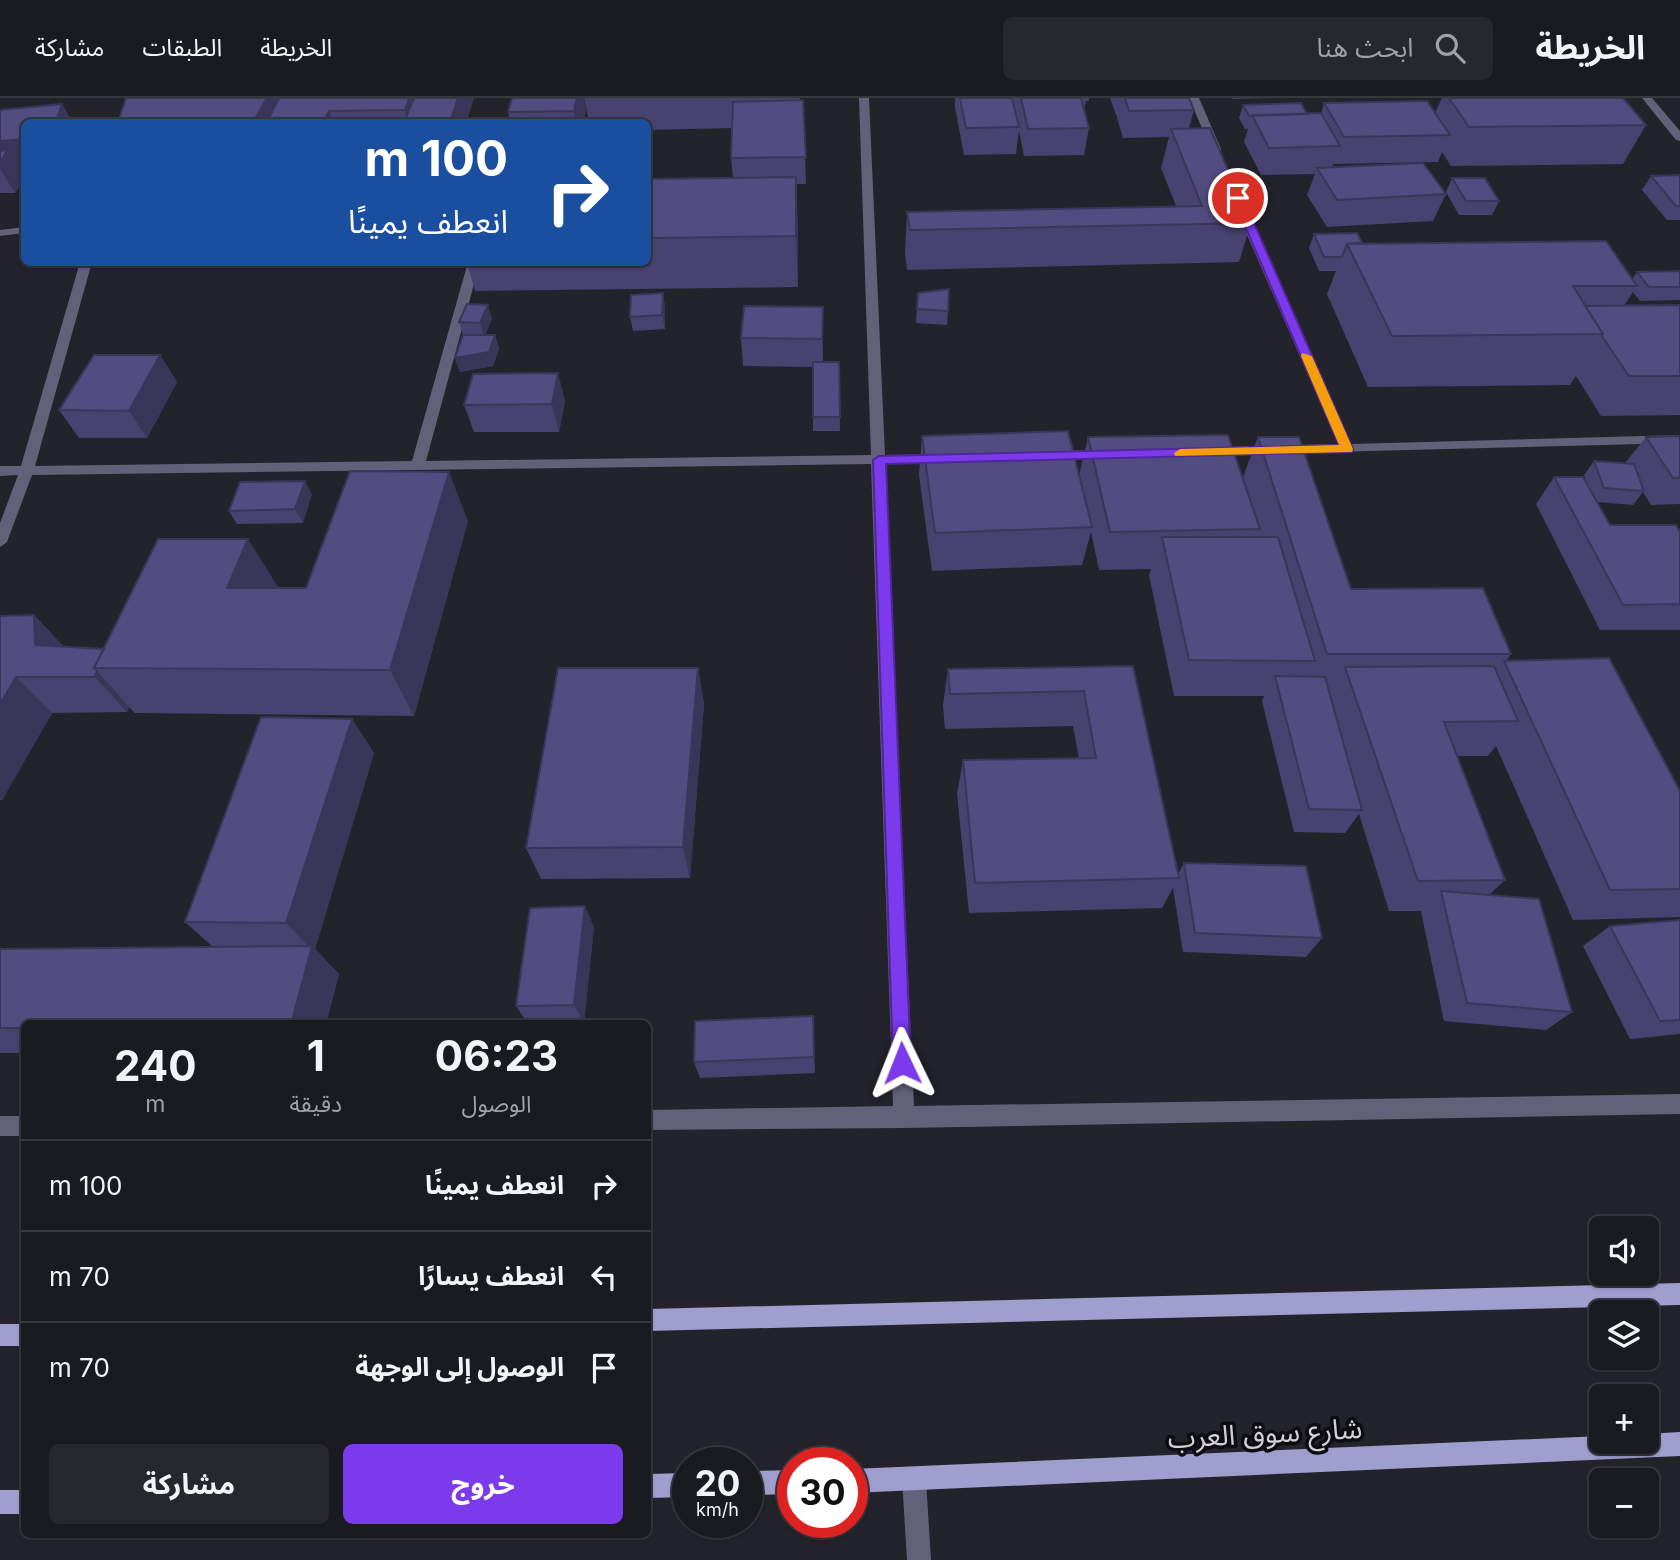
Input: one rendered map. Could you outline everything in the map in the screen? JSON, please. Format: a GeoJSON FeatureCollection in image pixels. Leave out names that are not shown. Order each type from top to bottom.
{"type":"FeatureCollection","features":[{"type":"Feature","properties":{"kind":"main road"},"geometry":{"type":"LineString","coordinates":[[651,1320],[1680,1294]]}},
{"type":"Feature","properties":{"kind":"main road"},"geometry":{"type":"LineString","coordinates":[[0,1335],[21,1335]]}},
{"type":"Feature","properties":{"kind":"main road","name":"شارع سوق العرب"},"geometry":{"type":"LineString","coordinates":[[868,1480],[1680,1444]]}},
{"type":"Feature","properties":{"kind":"main road"},"geometry":{"type":"LineString","coordinates":[[651,1486],[672,1485]]}},
{"type":"Feature","properties":{"kind":"main road"},"geometry":{"type":"LineString","coordinates":[[0,1502],[21,1502]]}},
{"type":"Feature","properties":{"kind":"street"},"geometry":{"type":"LineString","coordinates":[[864,98],[904,1118]]}},
{"type":"Feature","properties":{"kind":"street"},"geometry":{"type":"LineString","coordinates":[[1194,98],[1221,161]]}},
{"type":"Feature","properties":{"kind":"street"},"geometry":{"type":"LineString","coordinates":[[1647,98],[1680,138]]}},
{"type":"Feature","properties":{"kind":"street"},"geometry":{"type":"LineString","coordinates":[[1238,198],[1347,449]]}},
{"type":"Feature","properties":{"kind":"street"},"geometry":{"type":"LineString","coordinates":[[0,233],[21,230]]}},
{"type":"Feature","properties":{"kind":"street"},"geometry":{"type":"LineString","coordinates":[[0,542],[27,471],[85,266]]}},
{"type":"Feature","properties":{"kind":"street"},"geometry":{"type":"LineString","coordinates":[[418,465],[473,266]]}},
{"type":"Feature","properties":{"kind":"street"},"geometry":{"type":"LineString","coordinates":[[1196,453],[1680,439]]}},
{"type":"Feature","properties":{"kind":"street"},"geometry":{"type":"LineString","coordinates":[[1031,457],[1127,454]]}},
{"type":"Feature","properties":{"kind":"street"},"geometry":{"type":"LineString","coordinates":[[0,471],[962,458]]}},
{"type":"Feature","properties":{"kind":"street"},"geometry":{"type":"LineString","coordinates":[[651,1120],[1680,1104]]}},
{"type":"Feature","properties":{"kind":"street"},"geometry":{"type":"LineString","coordinates":[[0,1126],[21,1126]]}},
{"type":"Feature","properties":{"kind":"street"},"geometry":{"type":"LineString","coordinates":[[914,1479],[919,1560]]}},
{"type":"Feature","properties":{"kind":"building"},"geometry":{"type":"Polygon","coordinates":[[[126,98],[267,98],[255,119],[119,119],[126,98]]]}},
{"type":"Feature","properties":{"kind":"building"},"geometry":{"type":"Polygon","coordinates":[[[279,98],[409,98],[405,110],[329,111],[325,119],[268,119],[279,98]]]}},
{"type":"Feature","properties":{"kind":"building"},"geometry":{"type":"Polygon","coordinates":[[[414,98],[458,98],[451,119],[405,119],[414,98]]]}},
{"type":"Feature","properties":{"kind":"building"},"geometry":{"type":"Polygon","coordinates":[[[512,98],[577,98],[574,111],[508,112],[512,98]]]}},
{"type":"Feature","properties":{"kind":"building"},"geometry":{"type":"Polygon","coordinates":[[[960,98],[1012,98],[1019,127],[966,128],[960,98]]]}},
{"type":"Feature","properties":{"kind":"building"},"geometry":{"type":"Polygon","coordinates":[[[1021,98],[1081,98],[1089,128],[1028,129],[1021,98]]]}},
{"type":"Feature","properties":{"kind":"building"},"geometry":{"type":"Polygon","coordinates":[[[1125,98],[1189,98],[1194,110],[1129,111],[1125,98]]]}},
{"type":"Feature","properties":{"kind":"building"},"geometry":{"type":"Polygon","coordinates":[[[1449,98],[1623,98],[1646,125],[1469,127],[1449,98]]]}},
{"type":"Feature","properties":{"kind":"building"},"geometry":{"type":"Polygon","coordinates":[[[803,100],[806,157],[731,158],[733,102],[803,100]]]}},
{"type":"Feature","properties":{"kind":"building"},"geometry":{"type":"Polygon","coordinates":[[[1427,101],[1450,135],[1344,137],[1324,103],[1427,101]]]}},
{"type":"Feature","properties":{"kind":"building"},"geometry":{"type":"Polygon","coordinates":[[[1301,103],[1307,114],[1249,116],[1243,105],[1301,103]]]}},
{"type":"Feature","properties":{"kind":"building"},"geometry":{"type":"Polygon","coordinates":[[[62,104],[57,119],[21,119],[21,139],[0,141],[0,110],[62,104]]]}},
{"type":"Feature","properties":{"kind":"building"},"geometry":{"type":"Polygon","coordinates":[[[1321,113],[1340,146],[1269,148],[1252,115],[1321,113]]]}},
{"type":"Feature","properties":{"kind":"building"},"geometry":{"type":"Polygon","coordinates":[[[1210,128],[1251,223],[910,230],[907,212],[1202,206],[1171,129],[1210,128]]]}},
{"type":"Feature","properties":{"kind":"building"},"geometry":{"type":"Polygon","coordinates":[[[8,150],[0,162],[0,151],[8,150]]]}},
{"type":"Feature","properties":{"kind":"building"},"geometry":{"type":"Polygon","coordinates":[[[1423,163],[1446,194],[1337,200],[1317,168],[1423,163]]]}},
{"type":"Feature","properties":{"kind":"building"},"geometry":{"type":"Polygon","coordinates":[[[1680,175],[1680,206],[1676,206],[1651,176],[1680,175]]]}},
{"type":"Feature","properties":{"kind":"building"},"geometry":{"type":"Polygon","coordinates":[[[796,177],[796,236],[651,238],[651,179],[796,177]]]}},
{"type":"Feature","properties":{"kind":"building"},"geometry":{"type":"Polygon","coordinates":[[[1452,178],[1485,178],[1499,201],[1466,201],[1452,178]]]}},
{"type":"Feature","properties":{"kind":"building"},"geometry":{"type":"Polygon","coordinates":[[[1357,233],[1362,243],[1347,244],[1342,257],[1324,257],[1314,234],[1357,233]]]}},
{"type":"Feature","properties":{"kind":"building"},"geometry":{"type":"Polygon","coordinates":[[[1606,241],[1637,286],[1573,286],[1603,334],[1392,336],[1347,244],[1606,241]]]}},
{"type":"Feature","properties":{"kind":"building"},"geometry":{"type":"Polygon","coordinates":[[[1680,271],[1680,287],[1649,287],[1637,272],[1680,271]]]}},
{"type":"Feature","properties":{"kind":"building"},"geometry":{"type":"Polygon","coordinates":[[[949,289],[948,311],[917,309],[918,293],[949,289]]]}},
{"type":"Feature","properties":{"kind":"building"},"geometry":{"type":"Polygon","coordinates":[[[663,293],[662,315],[630,317],[631,295],[663,293]]]}},
{"type":"Feature","properties":{"kind":"building"},"geometry":{"type":"Polygon","coordinates":[[[467,304],[488,305],[480,323],[459,322],[467,304]]]}},
{"type":"Feature","properties":{"kind":"building"},"geometry":{"type":"Polygon","coordinates":[[[1680,305],[1680,376],[1629,376],[1585,306],[1680,305]]]}},
{"type":"Feature","properties":{"kind":"building"},"geometry":{"type":"Polygon","coordinates":[[[744,306],[823,307],[822,339],[741,338],[744,306]]]}},
{"type":"Feature","properties":{"kind":"building"},"geometry":{"type":"Polygon","coordinates":[[[463,335],[495,335],[489,352],[455,358],[463,335]]]}},
{"type":"Feature","properties":{"kind":"building"},"geometry":{"type":"Polygon","coordinates":[[[94,355],[160,355],[129,411],[59,410],[94,355]]]}},
{"type":"Feature","properties":{"kind":"building"},"geometry":{"type":"Polygon","coordinates":[[[813,362],[839,362],[840,417],[813,417],[813,362]]]}},
{"type":"Feature","properties":{"kind":"building"},"geometry":{"type":"Polygon","coordinates":[[[558,373],[552,404],[464,405],[473,374],[558,373]]]}},
{"type":"Feature","properties":{"kind":"building"},"geometry":{"type":"Polygon","coordinates":[[[1068,431],[1092,527],[935,533],[922,436],[1068,431]]]}},
{"type":"Feature","properties":{"kind":"building"},"geometry":{"type":"Polygon","coordinates":[[[1228,435],[1260,529],[1110,532],[1088,437],[1228,435]]]}},
{"type":"Feature","properties":{"kind":"building"},"geometry":{"type":"Polygon","coordinates":[[[1680,436],[1680,478],[1673,478],[1646,437],[1680,436]]]}},
{"type":"Feature","properties":{"kind":"building"},"geometry":{"type":"Polygon","coordinates":[[[1258,437],[1299,437],[1351,589],[1483,588],[1511,654],[1327,654],[1258,437]]]}},
{"type":"Feature","properties":{"kind":"building"},"geometry":{"type":"Polygon","coordinates":[[[1594,461],[1634,464],[1644,491],[1604,488],[1594,461]]]}},
{"type":"Feature","properties":{"kind":"building"},"geometry":{"type":"Polygon","coordinates":[[[350,471],[449,472],[390,670],[94,668],[158,539],[248,539],[227,588],[306,588],[350,471]]]}},
{"type":"Feature","properties":{"kind":"building"},"geometry":{"type":"Polygon","coordinates":[[[1554,477],[1583,477],[1610,525],[1676,525],[1680,532],[1680,604],[1623,605],[1554,477]]]}},
{"type":"Feature","properties":{"kind":"building"},"geometry":{"type":"Polygon","coordinates":[[[305,481],[295,509],[229,511],[240,482],[305,481]]]}},
{"type":"Feature","properties":{"kind":"building"},"geometry":{"type":"Polygon","coordinates":[[[1162,537],[1278,537],[1315,661],[1189,660],[1162,537]]]}},
{"type":"Feature","properties":{"kind":"building"},"geometry":{"type":"Polygon","coordinates":[[[34,615],[35,645],[104,649],[94,668],[97,671],[95,677],[16,677],[0,704],[0,616],[34,615]]]}},
{"type":"Feature","properties":{"kind":"building"},"geometry":{"type":"Polygon","coordinates":[[[1609,658],[1680,791],[1680,889],[1610,890],[1504,661],[1609,658]]]}},
{"type":"Feature","properties":{"kind":"building"},"geometry":{"type":"Polygon","coordinates":[[[1133,666],[1179,878],[975,883],[963,760],[1096,758],[1084,691],[950,694],[948,669],[1133,666]]]}},
{"type":"Feature","properties":{"kind":"building"},"geometry":{"type":"Polygon","coordinates":[[[1494,666],[1518,721],[1444,722],[1505,880],[1418,881],[1345,667],[1494,666]]]}},
{"type":"Feature","properties":{"kind":"building"},"geometry":{"type":"Polygon","coordinates":[[[558,668],[698,668],[683,847],[526,848],[558,668]]]}},
{"type":"Feature","properties":{"kind":"building"},"geometry":{"type":"Polygon","coordinates":[[[1275,676],[1325,677],[1362,810],[1309,809],[1275,676]]]}},
{"type":"Feature","properties":{"kind":"building"},"geometry":{"type":"Polygon","coordinates":[[[261,717],[352,719],[286,923],[185,922],[261,717]]]}},
{"type":"Feature","properties":{"kind":"building"},"geometry":{"type":"Polygon","coordinates":[[[1184,863],[1306,866],[1322,938],[1195,933],[1184,863]]]}},
{"type":"Feature","properties":{"kind":"building"},"geometry":{"type":"Polygon","coordinates":[[[1441,891],[1539,899],[1572,1012],[1467,1003],[1441,891]]]}},
{"type":"Feature","properties":{"kind":"building"},"geometry":{"type":"Polygon","coordinates":[[[585,906],[574,1005],[516,1006],[530,908],[585,906]]]}},
{"type":"Feature","properties":{"kind":"building"},"geometry":{"type":"Polygon","coordinates":[[[1680,920],[1680,1020],[1660,1021],[1610,926],[1680,920]]]}},
{"type":"Feature","properties":{"kind":"building"},"geometry":{"type":"Polygon","coordinates":[[[312,946],[292,1020],[21,1020],[21,1028],[0,1028],[0,949],[312,946]]]}},
{"type":"Feature","properties":{"kind":"building"},"geometry":{"type":"Polygon","coordinates":[[[813,1016],[814,1057],[694,1062],[695,1021],[813,1016]]]}},
{"type":"Feature","properties":{"kind":"slow traffic"},"geometry":{"type":"LineString","coordinates":[[1180,453],[1347,449],[1306,356]]}},
{"type":"Feature","properties":{"kind":"route"},"geometry":{"type":"LineString","coordinates":[[902,1063],[879,460],[1347,449],[1238,198]]}}]}
